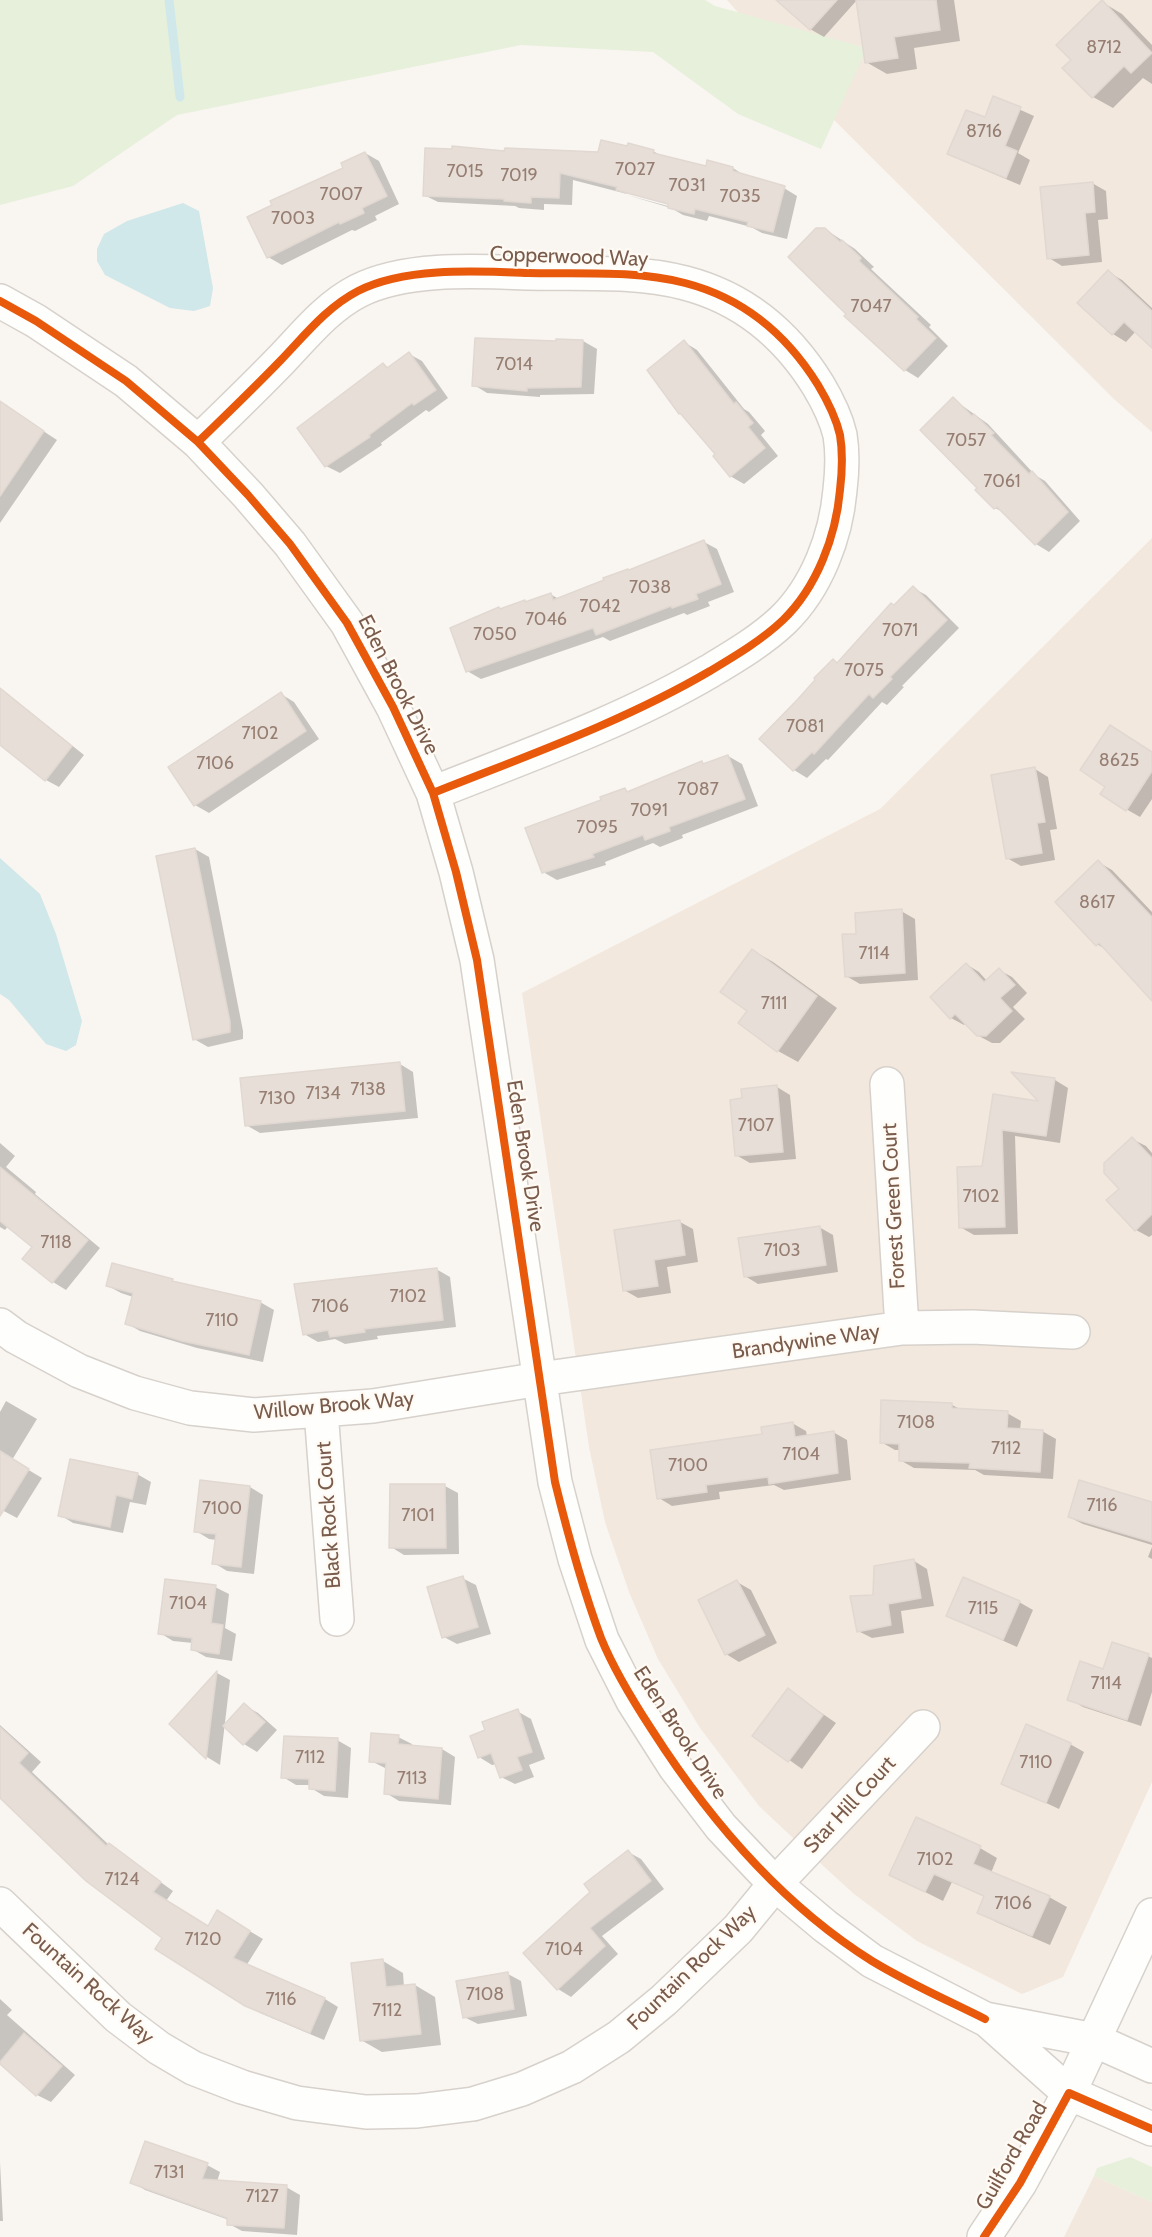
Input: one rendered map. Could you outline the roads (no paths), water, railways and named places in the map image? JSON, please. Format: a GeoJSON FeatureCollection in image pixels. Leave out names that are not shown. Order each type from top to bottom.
{"type":"FeatureCollection","features":[{"type":"Feature","properties":{"kind":"street","name":"Copperwood Way"},"geometry":{"type":"LineString","coordinates":[[198,442],[328,312],[358,291],[383,282],[416,276],[460,271],[624,275],[648,276],[684,283],[723,295],[751,313],[781,336],[808,369],[828,403],[840,435],[842,471],[839,505],[829,547],[809,587],[784,619],[735,656],[674,692],[598,727],[433,793]]}},
{"type":"Feature","properties":{"kind":"street","name":"Eden Brook Drive"},"geometry":{"type":"LineString","coordinates":[[0,301],[36,321],[126,381],[198,442],[248,495],[290,544],[347,623],[393,707],[433,793],[456,872],[477,960],[555,1482],[575,1559],[602,1640],[633,1701],[675,1767],[721,1827],[775,1884],[825,1926],[872,1961],[985,2019],[1069,2093],[1152,2129]]}},
{"type":"Feature","properties":{"kind":"street","name":"Forest Green Court"},"geometry":{"type":"LineString","coordinates":[[887,1084],[902,1328]]}},
{"type":"Feature","properties":{"kind":"street","name":"Willow Brook Way"},"geometry":{"type":"LineString","coordinates":[[0,1325],[16,1337],[80,1371],[135,1393],[190,1408],[254,1415],[373,1406],[540,1379]]}},
{"type":"Feature","properties":{"kind":"street","name":"Brandywine Way"},"geometry":{"type":"LineString","coordinates":[[540,1379],[902,1328],[972,1327],[1073,1332]]}},
{"type":"Feature","properties":{"kind":"street","name":"Black Rock Court"},"geometry":{"type":"LineString","coordinates":[[321,1411],[337,1620]]}},
{"type":"Feature","properties":{"kind":"street","name":"Star Hill Court"},"geometry":{"type":"LineString","coordinates":[[775,1884],[923,1726]]}},
{"type":"Feature","properties":{"kind":"street","name":"Fountain Rock Way"},"geometry":{"type":"LineString","coordinates":[[0,1904],[118,2017],[159,2048],[193,2068],[242,2087],[297,2103],[366,2112],[407,2112],[473,2104],[522,2089],[572,2067],[619,2037],[664,2000],[738,1929],[775,1884]]}},
{"type":"Feature","properties":{"kind":"street","name":"Guilford Road"},"geometry":{"type":"LineString","coordinates":[[984,2237],[1020,2183],[1069,2093],[1152,1915]]}},
{"type":"Feature","properties":{"kind":"street","name":"Eden Brook Drive"},"geometry":{"type":"LineString","coordinates":[[985,2019],[1094,2040],[1152,2066]]}},
{"type":"Feature","properties":{"kind":"water"},"geometry":{"type":"Polygon","coordinates":[[[183,203],[199,211],[213,288],[210,306],[194,311],[170,308],[105,275],[97,261],[97,249],[104,234],[127,221],[183,203]]]}},
{"type":"Feature","properties":{"kind":"water"},"geometry":{"type":"Polygon","coordinates":[[[0,858],[40,894],[56,934],[82,1021],[76,1045],[66,1051],[46,1044],[9,1000],[0,994],[0,858]]]}},
{"type":"Feature","properties":{"kind":"waterway"},"geometry":{"type":"LineString","coordinates":[[169,0],[180,97]]}}]}
